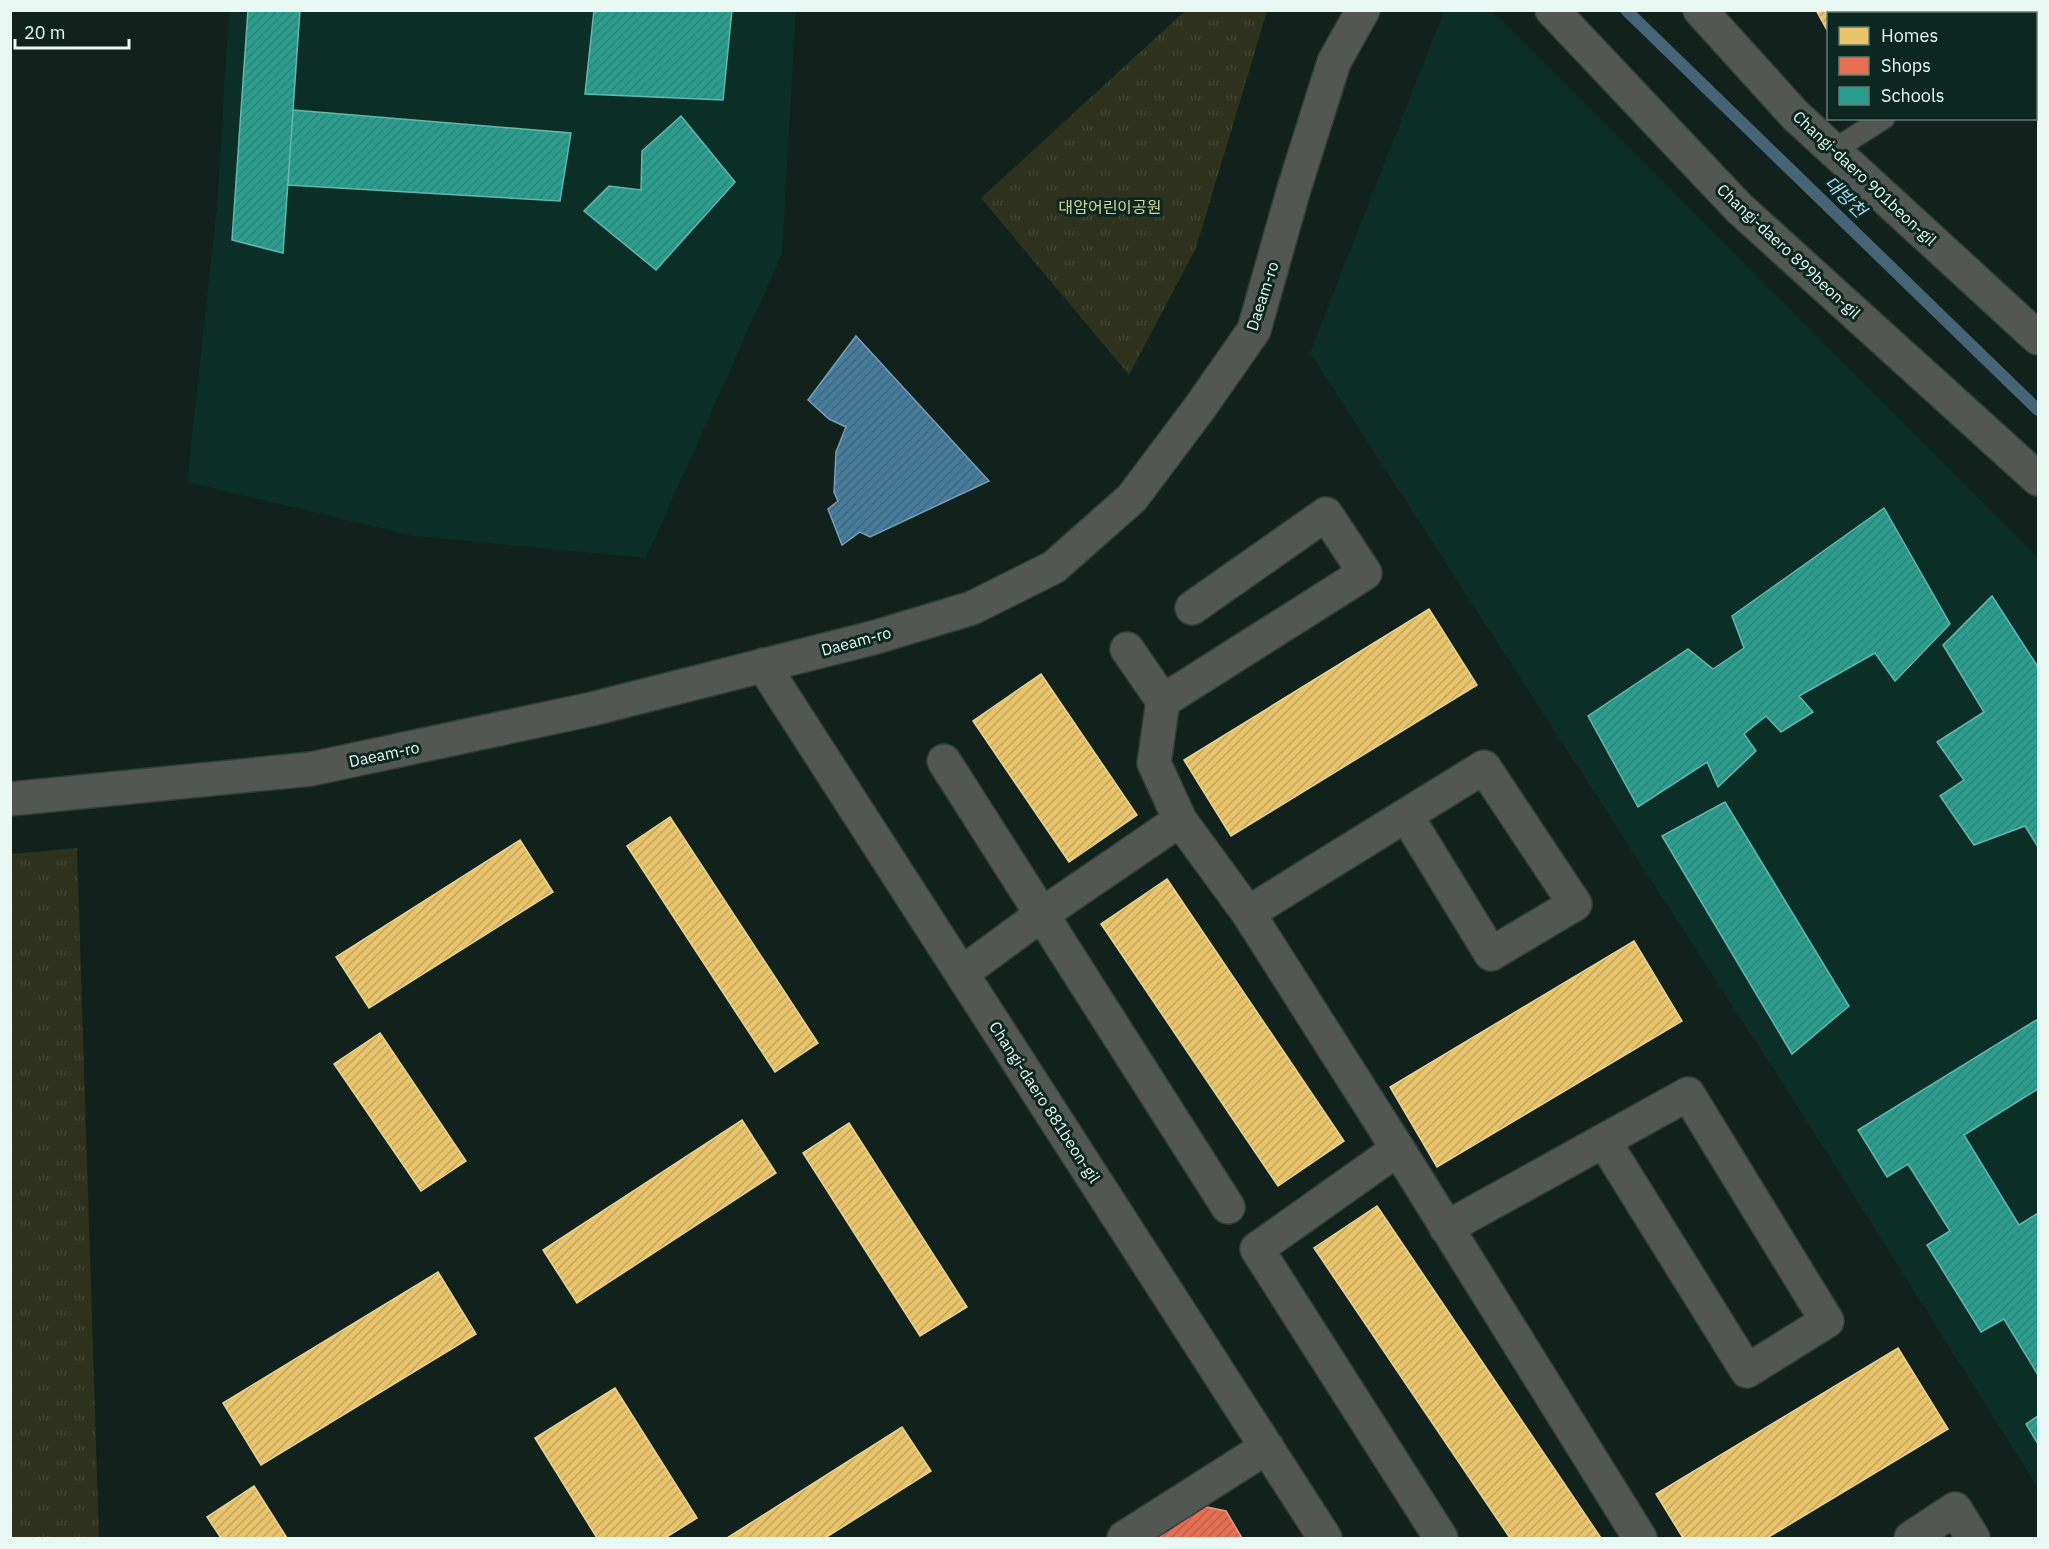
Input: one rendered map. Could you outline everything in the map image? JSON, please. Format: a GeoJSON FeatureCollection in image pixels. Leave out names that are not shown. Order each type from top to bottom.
{"type":"FeatureCollection","features":[{"type":"Feature","properties":{"kind":"street","name":"Daeam-ro"},"geometry":{"type":"LineString","coordinates":[[10,799],[311,769],[592,709],[876,637],[972,608],[1054,567],[1132,498],[1254,330],[1293,192],[1334,62],[1363,10]]}},
{"type":"Feature","properties":{"kind":"street","name":"Changi-daero 899beon-gil"},"geometry":{"type":"LineString","coordinates":[[1552,10],[1739,208],[2038,479]]}},
{"type":"Feature","properties":{"kind":"street","name":"Changi-daero 901beon-gil"},"geometry":{"type":"LineString","coordinates":[[1700,10],[1796,115],[2038,338]]}},
{"type":"Feature","properties":{"kind":"street"},"geometry":{"type":"LineString","coordinates":[[1162,701],[1365,573],[1326,514],[1192,608]]}},
{"type":"Feature","properties":{"kind":"street"},"geometry":{"type":"LineString","coordinates":[[1127,649],[1162,701],[1154,763],[1180,820],[1248,913],[1398,1149],[1640,1539]]}},
{"type":"Feature","properties":{"kind":"street","name":"Changi-daero 881beon-gil"},"geometry":{"type":"LineString","coordinates":[[763,665],[1325,1539]]}},
{"type":"Feature","properties":{"kind":"street"},"geometry":{"type":"LineString","coordinates":[[944,761],[1228,1207]]}},
{"type":"Feature","properties":{"kind":"street"},"geometry":{"type":"LineString","coordinates":[[1248,913],[1406,815],[1484,767],[1575,904],[1491,954],[1406,815]]}},
{"type":"Feature","properties":{"kind":"street"},"geometry":{"type":"LineString","coordinates":[[962,973],[1041,915],[1180,820]]}},
{"type":"Feature","properties":{"kind":"street"},"geometry":{"type":"LineString","coordinates":[[1446,1228],[1688,1094],[1827,1321],[1747,1371],[1604,1141]]}},
{"type":"Feature","properties":{"kind":"street"},"geometry":{"type":"LineString","coordinates":[[1398,1149],[1257,1249],[1441,1539]]}},
{"type":"Feature","properties":{"kind":"street"},"geometry":{"type":"LineString","coordinates":[[1124,1539],[1267,1447]]}},
{"type":"Feature","properties":{"kind":"street"},"geometry":{"type":"LineString","coordinates":[[1911,1539],[1955,1509],[1973,1539]]}},
{"type":"Feature","properties":{"kind":"lane"},"geometry":{"type":"LineString","coordinates":[[1834,150],[1881,120]]}},
{"type":"Feature","properties":{"kind":"shaded area"},"geometry":{"type":"Polygon","coordinates":[[[229,11],[796,11],[782,254],[646,558],[414,536],[187,482],[217,205],[229,11]]]}},
{"type":"Feature","properties":{"kind":"shaded area"},"geometry":{"type":"Polygon","coordinates":[[[1444,11],[1492,11],[2038,558],[2038,1488],[1810,1126],[1310,353],[1444,11]]]}},
{"type":"Feature","properties":{"kind":"green space","name":"대암어린이공원"},"geometry":{"type":"Polygon","coordinates":[[[1186,10],[1267,11],[1196,248],[1129,375],[981,198],[1186,10]]]}},
{"type":"Feature","properties":{"kind":"green space"},"geometry":{"type":"Polygon","coordinates":[[[77,848],[99,1538],[11,1538],[11,854],[77,848]]]}},
{"type":"Feature","properties":{"kind":"building: Homes"},"geometry":{"type":"Polygon","coordinates":[[[1816,10],[1898,10],[1899,12],[1827,12],[1827,30],[1816,10]]]}},
{"type":"Feature","properties":{"kind":"building: Homes"},"geometry":{"type":"Polygon","coordinates":[[[1429,609],[1477,685],[1231,836],[1184,760],[1429,609]]]}},
{"type":"Feature","properties":{"kind":"building: Homes"},"geometry":{"type":"Polygon","coordinates":[[[1041,674],[1137,815],[1069,862],[973,721],[1041,674]]]}},
{"type":"Feature","properties":{"kind":"building: Homes"},"geometry":{"type":"Polygon","coordinates":[[[670,817],[818,1043],[775,1072],[627,846],[670,817]]]}},
{"type":"Feature","properties":{"kind":"building: Homes"},"geometry":{"type":"Polygon","coordinates":[[[520,840],[553,892],[369,1008],[336,957],[520,840]]]}},
{"type":"Feature","properties":{"kind":"building: Homes"},"geometry":{"type":"Polygon","coordinates":[[[1167,879],[1344,1141],[1278,1186],[1101,924],[1167,879]]]}},
{"type":"Feature","properties":{"kind":"building: Homes"},"geometry":{"type":"Polygon","coordinates":[[[1634,941],[1682,1021],[1437,1167],[1390,1087],[1634,941]]]}},
{"type":"Feature","properties":{"kind":"building: Homes"},"geometry":{"type":"Polygon","coordinates":[[[380,1033],[466,1161],[421,1191],[334,1064],[380,1033]]]}},
{"type":"Feature","properties":{"kind":"building: Homes"},"geometry":{"type":"Polygon","coordinates":[[[742,1120],[776,1173],[577,1303],[543,1250],[742,1120]]]}},
{"type":"Feature","properties":{"kind":"building: Homes"},"geometry":{"type":"Polygon","coordinates":[[[849,1123],[967,1307],[920,1336],[803,1153],[849,1123]]]}},
{"type":"Feature","properties":{"kind":"building: Homes"},"geometry":{"type":"Polygon","coordinates":[[[1377,1206],[1601,1538],[1510,1538],[1314,1248],[1377,1206]]]}},
{"type":"Feature","properties":{"kind":"building: Homes"},"geometry":{"type":"Polygon","coordinates":[[[438,1272],[476,1334],[261,1465],[223,1403],[438,1272]]]}},
{"type":"Feature","properties":{"kind":"building: Homes"},"geometry":{"type":"Polygon","coordinates":[[[1898,1348],[1948,1429],[1767,1538],[1683,1538],[1656,1494],[1898,1348]]]}},
{"type":"Feature","properties":{"kind":"building: Homes"},"geometry":{"type":"Polygon","coordinates":[[[615,1388],[697,1518],[665,1538],[597,1538],[535,1438],[615,1388]]]}},
{"type":"Feature","properties":{"kind":"building: Homes"},"geometry":{"type":"Polygon","coordinates":[[[902,1427],[931,1471],[825,1538],[727,1538],[902,1427]]]}},
{"type":"Feature","properties":{"kind":"building: Homes"},"geometry":{"type":"Polygon","coordinates":[[[254,1486],[287,1538],[221,1538],[207,1517],[254,1486]]]}},
{"type":"Feature","properties":{"kind":"building: Shops"},"geometry":{"type":"Polygon","coordinates":[[[1192,1504],[1226,1511],[1242,1538],[1145,1538],[1192,1504]]]}},
{"type":"Feature","properties":{"kind":"building: Schools"},"geometry":{"type":"Polygon","coordinates":[[[248,10],[300,10],[283,253],[232,240],[248,10]]]}},
{"type":"Feature","properties":{"kind":"building: Schools"},"geometry":{"type":"Polygon","coordinates":[[[594,10],[732,10],[723,100],[585,94],[594,10]]]}},
{"type":"Feature","properties":{"kind":"building: Schools"},"geometry":{"type":"Polygon","coordinates":[[[293,110],[571,133],[560,201],[288,185],[293,110]]]}},
{"type":"Feature","properties":{"kind":"building: Schools"},"geometry":{"type":"Polygon","coordinates":[[[681,116],[735,182],[656,270],[584,211],[609,186],[641,190],[642,151],[681,116]]]}},
{"type":"Feature","properties":{"kind":"building: Schools"},"geometry":{"type":"Polygon","coordinates":[[[1884,508],[1950,624],[1895,681],[1875,653],[1799,696],[1813,712],[1781,732],[1766,716],[1744,734],[1756,751],[1718,787],[1707,762],[1638,807],[1588,716],[1688,649],[1713,669],[1744,648],[1732,616],[1884,508]]]}},
{"type":"Feature","properties":{"kind":"building: Schools"},"geometry":{"type":"Polygon","coordinates":[[[1992,596],[2038,667],[2038,847],[2025,826],[1974,845],[1940,796],[1964,780],[1937,742],[1984,712],[1943,645],[1992,596]]]}},
{"type":"Feature","properties":{"kind":"building: Schools"},"geometry":{"type":"Polygon","coordinates":[[[1725,802],[1849,1006],[1792,1054],[1662,836],[1725,802]]]}},
{"type":"Feature","properties":{"kind":"building: Schools"},"geometry":{"type":"Polygon","coordinates":[[[2038,1019],[2038,1089],[1964,1135],[2019,1225],[2038,1213],[2038,1375],[2004,1319],[1981,1332],[1927,1245],[1950,1231],[1908,1164],[1887,1177],[1858,1130],[2038,1019]]]}},
{"type":"Feature","properties":{"kind":"building: Schools"},"geometry":{"type":"Polygon","coordinates":[[[2038,1416],[2038,1444],[2026,1424],[2038,1416]]]}},
{"type":"Feature","properties":{"kind":"building: Public"},"geometry":{"type":"Polygon","coordinates":[[[856,336],[989,481],[870,537],[860,532],[842,545],[828,509],[838,501],[834,492],[836,452],[846,427],[829,419],[808,400],[856,336]]]}},
{"type":"Feature","properties":{"kind":"waterway","name":"대방천"},"geometry":{"type":"LineString","coordinates":[[1626,10],[2038,410]]}}]}
